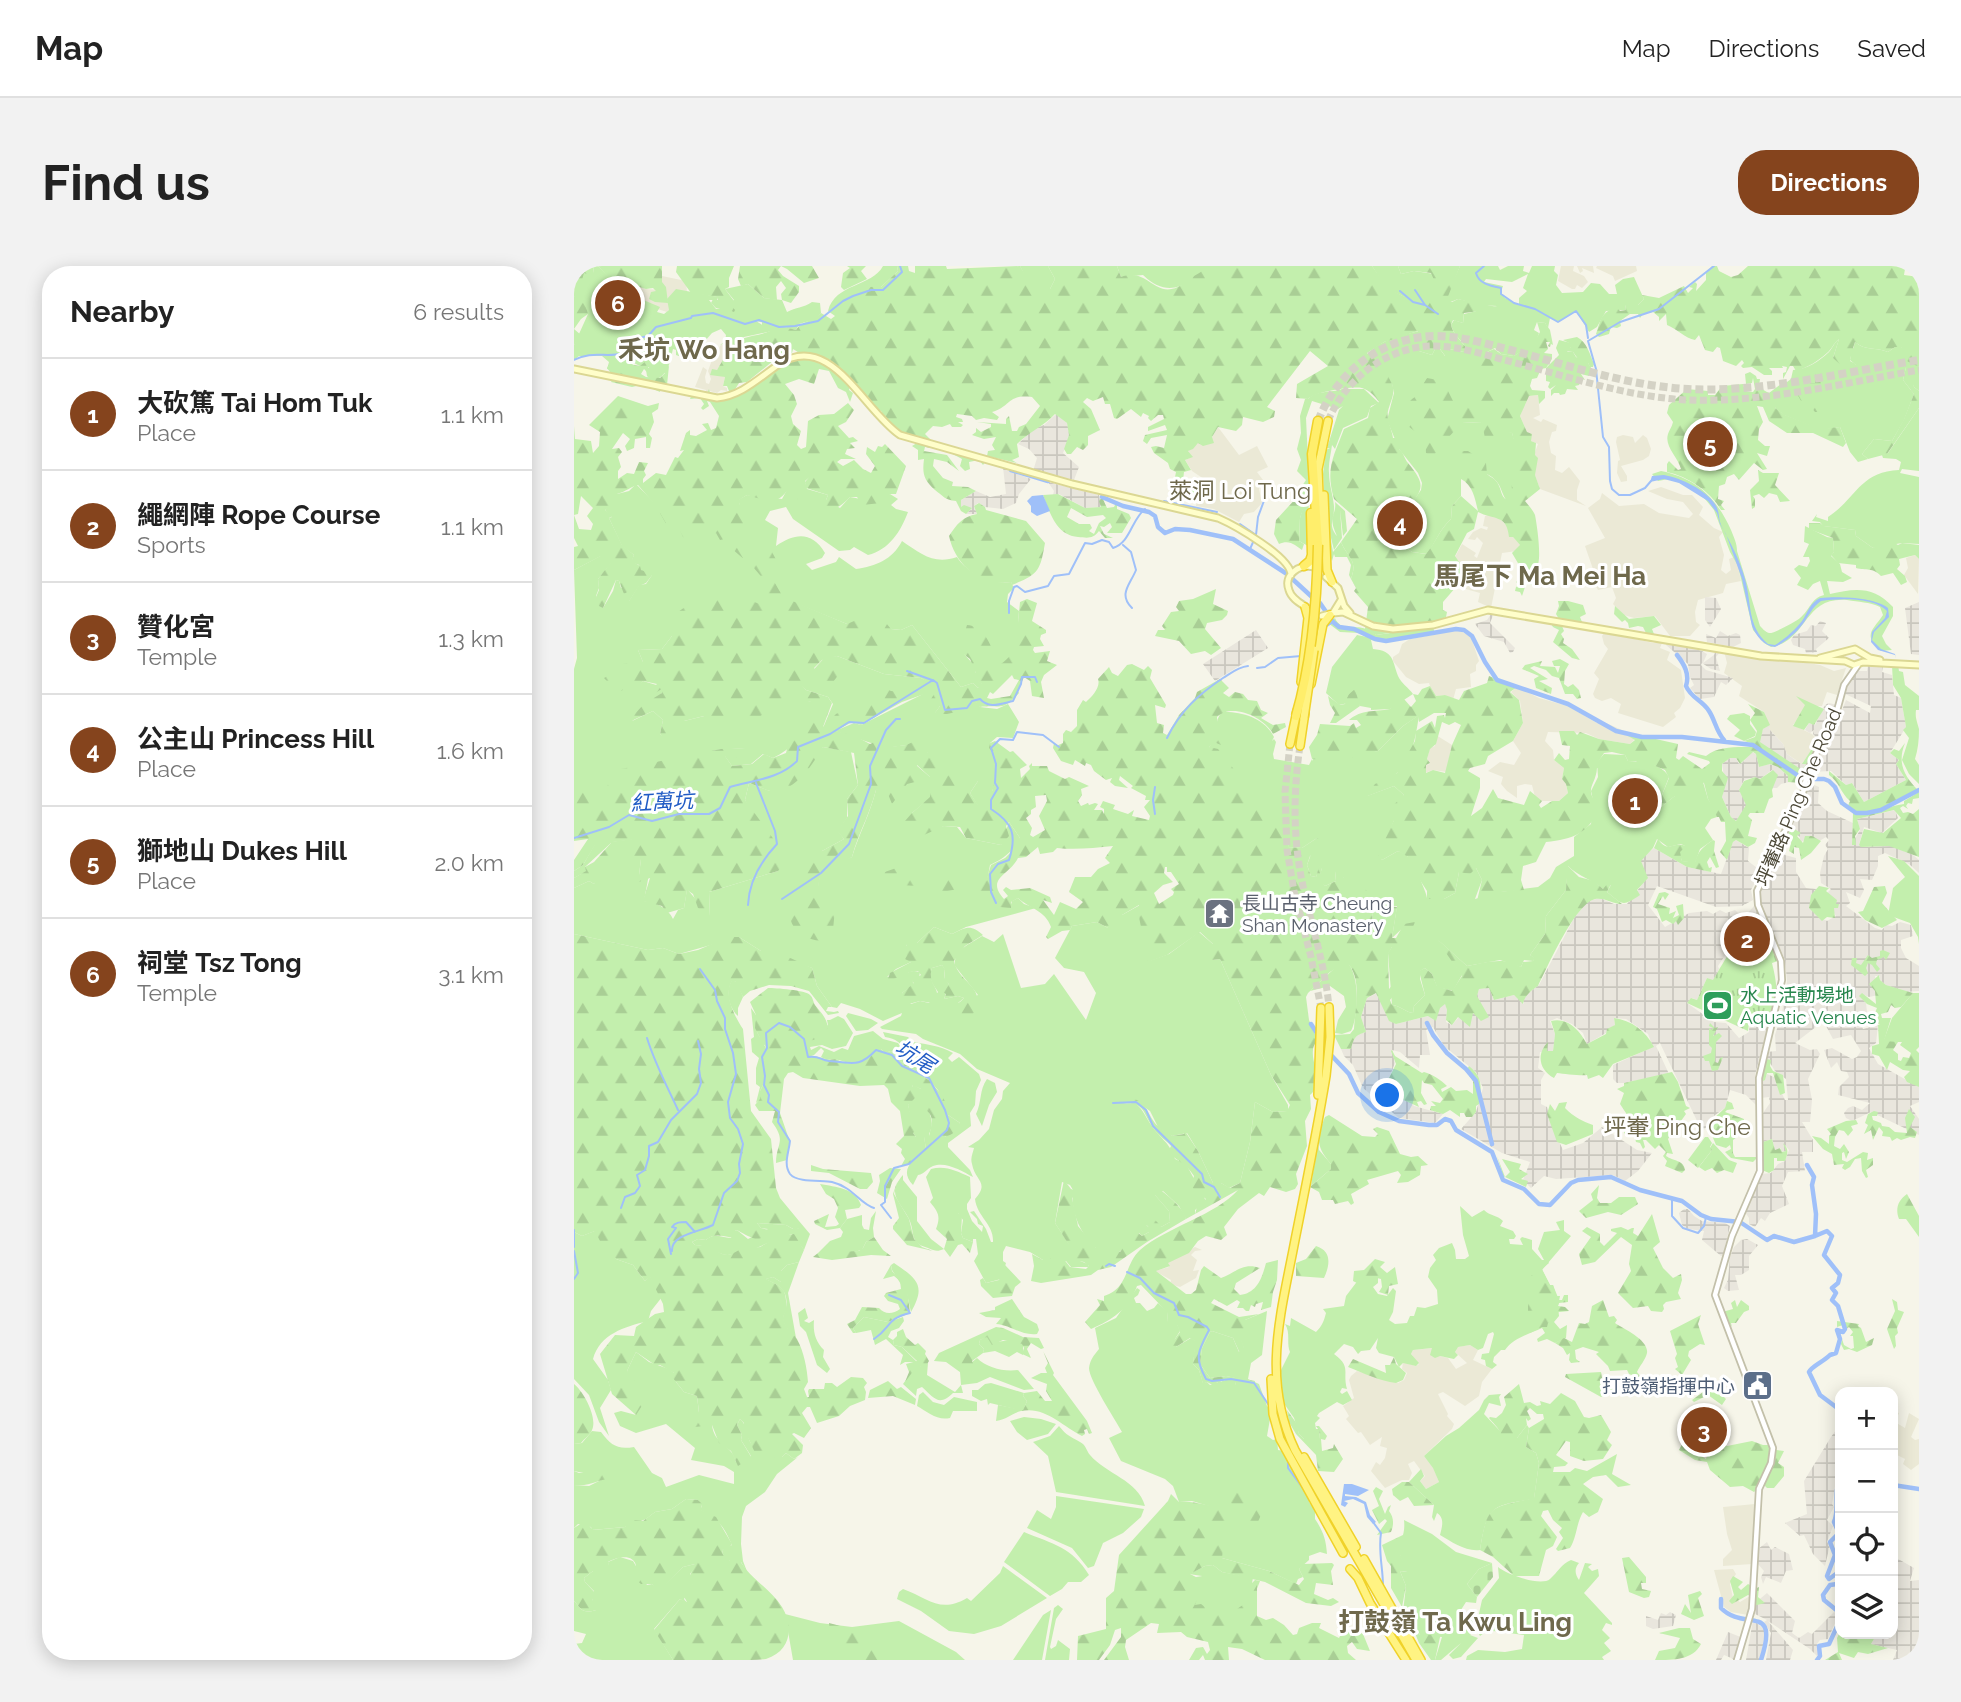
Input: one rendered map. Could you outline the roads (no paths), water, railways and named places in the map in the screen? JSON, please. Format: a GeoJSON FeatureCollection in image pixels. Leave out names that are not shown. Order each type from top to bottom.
{"type":"FeatureCollection","features":[{"type":"Feature","properties":{"kind":"highway"},"geometry":{"type":"LineString","coordinates":[[1303,566],[1310,561],[1312,552],[1313,440],[1318,421]]}},
{"type":"Feature","properties":{"kind":"highway"},"geometry":{"type":"LineString","coordinates":[[1300,717],[1311,646],[1320,545],[1319,459],[1328,421]]}},
{"type":"Feature","properties":{"kind":"highway"},"geometry":{"type":"LineString","coordinates":[[1319,459],[1326,515],[1329,579]]}},
{"type":"Feature","properties":{"kind":"highway"},"geometry":{"type":"LineString","coordinates":[[1313,468],[1320,545]]}},
{"type":"Feature","properties":{"kind":"highway"},"geometry":{"type":"LineString","coordinates":[[1300,746],[1308,609]]}},
{"type":"Feature","properties":{"kind":"highway"},"geometry":{"type":"LineString","coordinates":[[1290,744],[1318,658],[1322,627],[1330,615]]}},
{"type":"Feature","properties":{"kind":"highway"},"geometry":{"type":"LineString","coordinates":[[1313,1135],[1320,1085],[1321,1035],[1325,1008],[1329,1048],[1313,1135],[1300,1205],[1280,1310],[1271,1346],[1276,1402],[1297,1455],[1416,1660]]}},
{"type":"Feature","properties":{"kind":"highway"},"geometry":{"type":"LineString","coordinates":[[1276,1402],[1296,1443],[1356,1547]]}},
{"type":"Feature","properties":{"kind":"highway"},"geometry":{"type":"LineString","coordinates":[[1276,1402],[1274,1419],[1283,1446],[1343,1553]]}},
{"type":"Feature","properties":{"kind":"highway"},"geometry":{"type":"LineString","coordinates":[[1364,1559],[1416,1660]]}},
{"type":"Feature","properties":{"kind":"highway"},"geometry":{"type":"LineString","coordinates":[[1350,1569],[1406,1660]]}},
{"type":"Feature","properties":{"kind":"main road"},"geometry":{"type":"LineString","coordinates":[[574,369],[717,398],[736,394],[790,359],[811,356],[829,363],[890,428],[905,437],[1093,489],[1213,516],[1235,525],[1293,564],[1314,567]]}},
{"type":"Feature","properties":{"kind":"main road"},"geometry":{"type":"LineString","coordinates":[[1276,555],[1292,572]]}},
{"type":"Feature","properties":{"kind":"main road"},"geometry":{"type":"LineString","coordinates":[[1303,566],[1292,572],[1288,587],[1290,593],[1308,609]]}},
{"type":"Feature","properties":{"kind":"main road"},"geometry":{"type":"LineString","coordinates":[[1329,579],[1338,588],[1345,607],[1352,615],[1373,626],[1398,629],[1435,625],[1483,611],[1498,611],[1761,656],[1859,664],[1919,663]]}},
{"type":"Feature","properties":{"kind":"main road"},"geometry":{"type":"LineString","coordinates":[[1330,615],[1341,597]]}},
{"type":"Feature","properties":{"kind":"main road"},"geometry":{"type":"LineString","coordinates":[[1330,615],[1352,615]]}},
{"type":"Feature","properties":{"kind":"main road"},"geometry":{"type":"LineString","coordinates":[[1810,659],[1856,649],[1873,659],[1894,662]]}},
{"type":"Feature","properties":{"kind":"main road"},"geometry":{"type":"LineString","coordinates":[[1849,663],[1847,656],[1850,651]]}},
{"type":"Feature","properties":{"kind":"main road"},"geometry":{"type":"LineString","coordinates":[[1859,664],[1861,653]]}},
{"type":"Feature","properties":{"kind":"street"},"geometry":{"type":"LineString","coordinates":[[1848,676],[1849,663]]}},
{"type":"Feature","properties":{"kind":"street","name":"坪輋路 Ping Che Road"},"geometry":{"type":"LineString","coordinates":[[1737,1660],[1750,1617],[1759,1493],[1773,1451],[1772,1441],[1715,1296],[1735,1227],[1760,1171],[1760,1072],[1782,980],[1781,961],[1758,905],[1756,891],[1806,783],[1807,774],[1835,718],[1848,676],[1859,664]]}},
{"type":"Feature","properties":{"kind":"water"},"geometry":{"type":"Polygon","coordinates":[[[1664,475],[1692,485],[1706,494],[1717,507],[1724,531],[1720,524],[1717,513],[1708,501],[1679,483],[1664,479],[1650,482],[1652,476],[1664,475]]]}},
{"type":"Feature","properties":{"kind":"water"},"geometry":{"type":"Polygon","coordinates":[[[1043,495],[1050,511],[1037,516],[1031,512],[1027,501],[1032,496],[1043,495]]]}},
{"type":"Feature","properties":{"kind":"water"},"geometry":{"type":"Polygon","coordinates":[[[1726,535],[1743,572],[1753,622],[1768,644],[1775,645],[1790,634],[1811,605],[1820,598],[1856,598],[1888,608],[1889,617],[1874,632],[1872,640],[1881,649],[1895,654],[1896,659],[1895,655],[1878,650],[1871,642],[1872,632],[1885,618],[1887,611],[1865,601],[1821,601],[1786,640],[1775,647],[1764,643],[1752,626],[1742,579],[1726,535]]]}},
{"type":"Feature","properties":{"kind":"water"},"geometry":{"type":"Polygon","coordinates":[[[1344,1484],[1369,1490],[1358,1496],[1345,1496],[1366,1502],[1370,1515],[1376,1522],[1373,1524],[1367,1517],[1364,1504],[1353,1499],[1344,1501],[1348,1503],[1345,1507],[1341,1505],[1344,1484]]]}},
{"type":"Feature","properties":{"kind":"waterway"},"geometry":{"type":"LineString","coordinates":[[574,360],[583,356],[625,352],[639,338],[648,336],[656,327],[692,316],[713,313],[745,324],[759,320],[779,327],[818,321],[853,296],[871,290],[883,290],[902,272],[900,266]]}},
{"type":"Feature","properties":{"kind":"waterway"},"geometry":{"type":"LineString","coordinates":[[1484,266],[1476,273],[1480,280],[1501,288],[1501,294],[1514,303],[1535,309],[1558,322],[1576,311],[1586,325],[1588,338]]}},
{"type":"Feature","properties":{"kind":"waterway"},"geometry":{"type":"LineString","coordinates":[[1651,481],[1645,488],[1630,495],[1619,495],[1612,489],[1609,447],[1603,437],[1596,369],[1588,341],[1620,322],[1659,309],[1714,266]]}},
{"type":"Feature","properties":{"kind":"waterway"},"geometry":{"type":"LineString","coordinates":[[1415,290],[1425,305],[1438,314]]}},
{"type":"Feature","properties":{"kind":"waterway"},"geometry":{"type":"LineString","coordinates":[[1400,291],[1413,302],[1425,305]]}},
{"type":"Feature","properties":{"kind":"waterway"},"geometry":{"type":"LineString","coordinates":[[1011,470],[1048,481]]}},
{"type":"Feature","properties":{"kind":"waterway"},"geometry":{"type":"LineString","coordinates":[[1256,535],[1258,517],[1265,498],[1264,485]]}},
{"type":"Feature","properties":{"kind":"waterway"},"geometry":{"type":"LineString","coordinates":[[1102,497],[1123,506],[1149,512],[1155,516],[1158,527],[1165,533],[1175,529],[1190,530],[1233,539],[1287,574],[1312,597]]}},
{"type":"Feature","properties":{"kind":"waterway"},"geometry":{"type":"LineString","coordinates":[[1164,501],[1217,512]]}},
{"type":"Feature","properties":{"kind":"waterway"},"geometry":{"type":"LineString","coordinates":[[1009,613],[1009,601],[1014,587],[1017,586],[1025,592],[1048,586],[1054,576],[1069,574],[1085,543],[1092,544],[1102,540],[1109,542],[1113,548],[1119,545],[1145,509]]}},
{"type":"Feature","properties":{"kind":"waterway"},"geometry":{"type":"LineString","coordinates":[[1240,524],[1256,535]]}},
{"type":"Feature","properties":{"kind":"waterway"},"geometry":{"type":"LineString","coordinates":[[1250,549],[1254,540]]}},
{"type":"Feature","properties":{"kind":"waterway"},"geometry":{"type":"LineString","coordinates":[[1123,545],[1131,552],[1136,570],[1126,594],[1132,608]]}},
{"type":"Feature","properties":{"kind":"waterway"},"geometry":{"type":"LineString","coordinates":[[1320,603],[1339,627],[1354,629],[1375,639],[1386,641],[1456,629],[1464,630],[1472,636],[1497,680],[1568,704],[1616,731],[1642,737],[1682,737],[1753,745],[1803,779],[1829,781],[1835,787],[1842,803],[1856,813],[1881,810],[1919,790]]}},
{"type":"Feature","properties":{"kind":"waterway"},"geometry":{"type":"LineString","coordinates":[[1327,626],[1333,622]]}},
{"type":"Feature","properties":{"kind":"waterway"},"geometry":{"type":"LineString","coordinates":[[1677,655],[1686,669],[1688,690],[1709,711],[1724,740]]}},
{"type":"Feature","properties":{"kind":"waterway"},"geometry":{"type":"LineString","coordinates":[[1257,668],[1265,667],[1278,658],[1301,656]]}},
{"type":"Feature","properties":{"kind":"waterway"},"geometry":{"type":"LineString","coordinates":[[1167,738],[1184,711],[1198,697],[1232,672],[1248,666]]}},
{"type":"Feature","properties":{"kind":"waterway"},"geometry":{"type":"LineString","coordinates":[[907,671],[932,680]]}},
{"type":"Feature","properties":{"kind":"waterway","name":"紅萬坑"},"geometry":{"type":"LineString","coordinates":[[574,838],[609,827],[629,815],[652,821],[679,814],[709,814],[720,808],[730,787],[782,772],[797,761],[798,747],[830,734],[849,722],[864,723],[933,680],[937,683],[945,710],[967,708],[972,701],[980,699],[991,705],[1013,701],[1022,677],[1035,677],[1037,682]]}},
{"type":"Feature","properties":{"kind":"waterway"},"geometry":{"type":"LineString","coordinates":[[782,899],[821,873],[849,844],[871,784],[870,766],[886,730],[896,719],[900,719]]}},
{"type":"Feature","properties":{"kind":"waterway"},"geometry":{"type":"LineString","coordinates":[[996,903],[991,892],[990,874],[998,864],[1009,860],[1013,837],[1004,819],[991,809],[991,800],[998,788],[995,783],[996,764],[991,748],[1000,739],[1013,740],[1017,732],[1043,735],[1059,747]]}},
{"type":"Feature","properties":{"kind":"waterway"},"geometry":{"type":"LineString","coordinates":[[748,905],[757,872],[777,844],[775,831],[756,783]]}},
{"type":"Feature","properties":{"kind":"waterway"},"geometry":{"type":"LineString","coordinates":[[1155,787],[1155,814]]}},
{"type":"Feature","properties":{"kind":"waterway"},"geometry":{"type":"LineString","coordinates":[[672,1251],[673,1245],[681,1237],[713,1225],[724,1193],[737,1181],[740,1173],[743,1144],[738,1129],[730,1118],[728,1102],[736,1074],[725,1029],[725,1018],[715,990],[700,969]]}},
{"type":"Feature","properties":{"kind":"waterway","name":"坑尾"},"geometry":{"type":"LineString","coordinates":[[874,1208],[839,1184],[798,1179],[790,1174],[787,1162],[790,1141],[778,1122],[779,1112],[768,1102],[769,1095],[764,1085],[762,1057],[767,1048],[766,1033],[779,1023],[790,1027],[804,1039],[808,1057],[854,1063],[864,1060],[876,1050],[892,1055],[902,1066],[929,1078],[949,1123],[947,1130],[909,1164],[894,1168],[885,1186],[885,1202],[881,1205],[891,1218]]}},
{"type":"Feature","properties":{"kind":"waterway"},"geometry":{"type":"LineString","coordinates":[[1427,1023],[1447,1053],[1476,1081],[1492,1144]]}},
{"type":"Feature","properties":{"kind":"waterway"},"geometry":{"type":"LineString","coordinates":[[1311,1024],[1331,1055],[1349,1074],[1358,1093],[1379,1112],[1399,1121],[1429,1125],[1437,1125],[1445,1119],[1451,1121],[1456,1130],[1492,1152],[1503,1180],[1524,1189],[1539,1204],[1550,1205],[1571,1183],[1578,1180],[1611,1177],[1640,1190],[1682,1201],[1711,1219],[1740,1222],[1767,1240],[1774,1236],[1794,1242],[1815,1236]]}},
{"type":"Feature","properties":{"kind":"waterway"},"geometry":{"type":"LineString","coordinates":[[647,1038],[678,1110]]}},
{"type":"Feature","properties":{"kind":"waterway"},"geometry":{"type":"LineString","coordinates":[[621,1208],[625,1197],[635,1193],[640,1186],[637,1175],[645,1170],[649,1146],[658,1142],[671,1120],[697,1094],[701,1083],[698,1041]]}},
{"type":"Feature","properties":{"kind":"waterway"},"geometry":{"type":"LineString","coordinates":[[1113,1103],[1136,1102],[1146,1110],[1153,1126],[1202,1174],[1204,1182],[1214,1187],[1220,1197]]}},
{"type":"Feature","properties":{"kind":"waterway"},"geometry":{"type":"LineString","coordinates":[[1807,1165],[1814,1177],[1812,1185],[1816,1214],[1815,1236],[1827,1231],[1832,1236],[1824,1255],[1840,1275],[1838,1283],[1832,1288],[1836,1293],[1832,1300],[1838,1306],[1845,1329],[1843,1332],[1837,1330],[1840,1339],[1836,1353],[1809,1372],[1820,1395],[1835,1406]]}},
{"type":"Feature","properties":{"kind":"waterway"},"geometry":{"type":"LineString","coordinates":[[1672,1198],[1672,1216],[1683,1228],[1698,1233],[1704,1226],[1706,1217]]}},
{"type":"Feature","properties":{"kind":"waterway"},"geometry":{"type":"LineString","coordinates":[[671,1254],[668,1239],[676,1228],[672,1227],[673,1225],[686,1222],[695,1232]]}},
{"type":"Feature","properties":{"kind":"waterway"},"geometry":{"type":"LineString","coordinates":[[574,1230],[574,1247]]}},
{"type":"Feature","properties":{"kind":"waterway"},"geometry":{"type":"LineString","coordinates":[[574,1251],[578,1273],[574,1279]]}},
{"type":"Feature","properties":{"kind":"waterway"},"geometry":{"type":"LineString","coordinates":[[1106,1266],[1115,1266]]}},
{"type":"Feature","properties":{"kind":"waterway"},"geometry":{"type":"LineString","coordinates":[[1127,1272],[1140,1278],[1154,1293],[1174,1303],[1179,1315],[1207,1327],[1209,1330],[1199,1354],[1206,1379],[1254,1383],[1270,1407]]}},
{"type":"Feature","properties":{"kind":"waterway"},"geometry":{"type":"LineString","coordinates":[[874,1339],[892,1321],[910,1313],[901,1300],[889,1295]]}},
{"type":"Feature","properties":{"kind":"waterway"},"geometry":{"type":"LineString","coordinates":[[1704,1405],[1718,1421],[1729,1425]]}},
{"type":"Feature","properties":{"kind":"waterway"},"geometry":{"type":"LineString","coordinates":[[1288,1460],[1288,1468],[1302,1487]]}},
{"type":"Feature","properties":{"kind":"waterway"},"geometry":{"type":"LineString","coordinates":[[1898,1486],[1919,1489]]}},
{"type":"Feature","properties":{"kind":"waterway"},"geometry":{"type":"LineString","coordinates":[[1836,1513],[1834,1522],[1839,1533],[1830,1542],[1835,1555],[1827,1576],[1829,1579],[1836,1574],[1839,1576]]}},
{"type":"Feature","properties":{"kind":"waterway"},"geometry":{"type":"LineString","coordinates":[[1373,1522],[1381,1533],[1383,1586]]}},
{"type":"Feature","properties":{"kind":"waterway"},"geometry":{"type":"LineString","coordinates":[[1835,1584],[1830,1585],[1823,1595],[1824,1600],[1835,1609]]}},
{"type":"Feature","properties":{"kind":"waterway"},"geometry":{"type":"LineString","coordinates":[[1721,1599],[1721,1608],[1730,1615],[1763,1624],[1766,1642],[1761,1660]]}},
{"type":"Feature","properties":{"kind":"waterway"},"geometry":{"type":"LineString","coordinates":[[1817,1660],[1820,1656],[1819,1646],[1829,1644],[1835,1631]]}},
{"type":"Feature","properties":{"kind":"tunnel"},"geometry":{"type":"LineString","coordinates":[[1318,421],[1337,387],[1363,360],[1379,350],[1415,338],[1445,336],[1466,339],[1623,380],[1688,389],[1774,385],[1919,360]]}},
{"type":"Feature","properties":{"kind":"tunnel"},"geometry":{"type":"LineString","coordinates":[[1328,421],[1345,392],[1368,369],[1397,353],[1429,346],[1471,351],[1621,391],[1688,400],[1775,395],[1919,370]]}},
{"type":"Feature","properties":{"kind":"tunnel"},"geometry":{"type":"LineString","coordinates":[[1290,744],[1285,792],[1287,850],[1321,1008]]}},
{"type":"Feature","properties":{"kind":"tunnel"},"geometry":{"type":"LineString","coordinates":[[1300,746],[1295,799],[1297,851],[1325,976],[1329,1007]]}},
{"type":"Feature","properties":{"kind":"place","name":"祠堂 Tsz Tong"},"geometry":{"type":"Point","coordinates":[618,303]}},
{"type":"Feature","properties":{"kind":"place","name":"獅地山 Dukes Hill"},"geometry":{"type":"Point","coordinates":[1710,444]}},
{"type":"Feature","properties":{"kind":"place","name":"公主山 Princess Hill"},"geometry":{"type":"Point","coordinates":[1400,523]}},
{"type":"Feature","properties":{"kind":"place","name":"大砍篤 Tai Hom Tuk"},"geometry":{"type":"Point","coordinates":[1635,801]}},
{"type":"Feature","properties":{"kind":"place","name":"長山古寺 Cheung Shan Monastery"},"geometry":{"type":"Point","coordinates":[1219,914]}},
{"type":"Feature","properties":{"kind":"place","name":"繩網陣 Rope Course"},"geometry":{"type":"Point","coordinates":[1747,939]}},
{"type":"Feature","properties":{"kind":"place","name":"水上活動場地 Aquatic Venues"},"geometry":{"type":"Point","coordinates":[1717,1006]}},
{"type":"Feature","properties":{"kind":"place","name":"打鼓嶺指揮中心"},"geometry":{"type":"Point","coordinates":[1758,1386]}},
{"type":"Feature","properties":{"kind":"place","name":"贊化宮"},"geometry":{"type":"Point","coordinates":[1704,1430]}},
{"type":"Feature","properties":{"kind":"district","name":"禾坑 Wo Hang"},"geometry":{"type":"Point","coordinates":[704,350]}},
{"type":"Feature","properties":{"kind":"district","name":"萊洞 Loi Tung"},"geometry":{"type":"Point","coordinates":[1240,491]}},
{"type":"Feature","properties":{"kind":"district","name":"馬尾下 Ma Mei Ha"},"geometry":{"type":"Point","coordinates":[1540,576]}},
{"type":"Feature","properties":{"kind":"district","name":"坪輋 Ping Che"},"geometry":{"type":"Point","coordinates":[1677,1127]}},
{"type":"Feature","properties":{"kind":"district","name":"打鼓嶺 Ta Kwu Ling"},"geometry":{"type":"Point","coordinates":[1455,1622]}}]}
